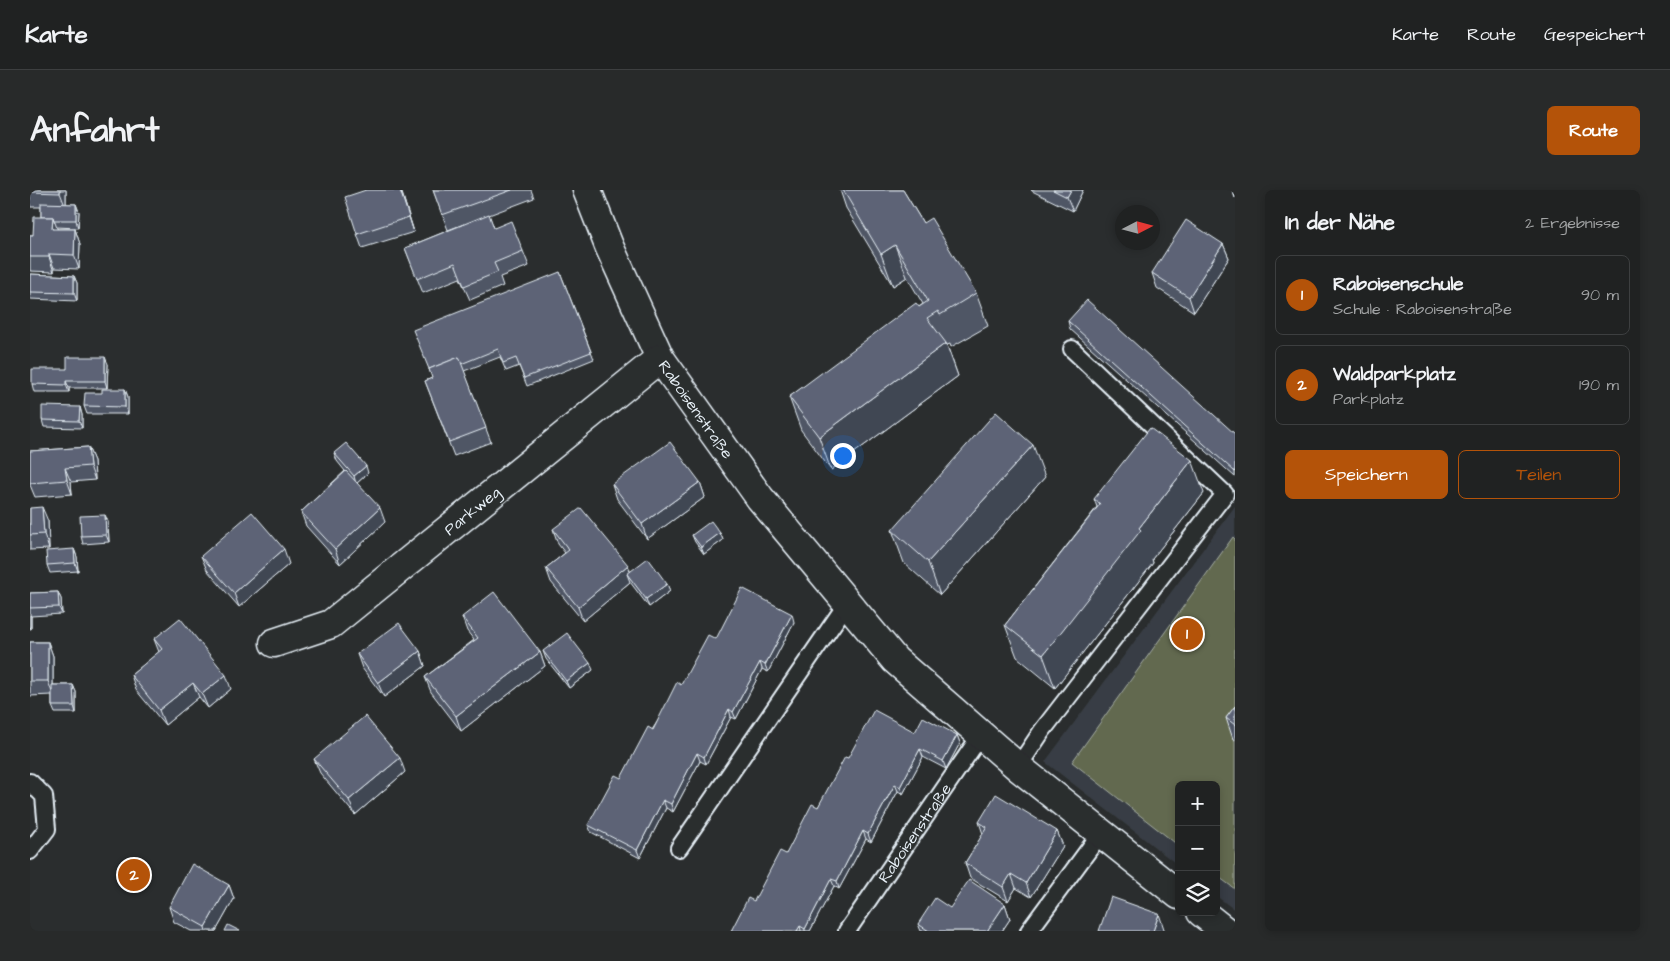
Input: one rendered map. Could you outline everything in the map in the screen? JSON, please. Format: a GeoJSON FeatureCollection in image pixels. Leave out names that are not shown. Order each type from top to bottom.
{"type":"FeatureCollection","features":[{"type":"Feature","properties":{"kind":"street","name":"Raboisenstraße"},"geometry":{"type":"LineString","coordinates":[[587,190],[609,246],[660,358],[760,498],[895,660],[1018,767],[1175,891]]}},
{"type":"Feature","properties":{"kind":"street","name":"Parkweg"},"geometry":{"type":"LineString","coordinates":[[274,643],[331,624],[660,358]]}},
{"type":"Feature","properties":{"kind":"street"},"geometry":{"type":"LineString","coordinates":[[1206,916],[1225,931]]}},
{"type":"Feature","properties":{"kind":"lane"},"geometry":{"type":"LineString","coordinates":[[1018,767],[1042,731],[1225,494],[1072,349]]}},
{"type":"Feature","properties":{"kind":"lane"},"geometry":{"type":"LineString","coordinates":[[679,848],[848,602]]}},
{"type":"Feature","properties":{"kind":"lane","name":"Raboisenstraße"},"geometry":{"type":"LineString","coordinates":[[847,931],[982,736]]}},
{"type":"Feature","properties":{"kind":"lane"},"geometry":{"type":"LineString","coordinates":[[30,782],[44,796],[47,829],[30,851]]}},
{"type":"Feature","properties":{"kind":"lane"},"geometry":{"type":"LineString","coordinates":[[1029,931],[1102,833]]}},
{"type":"Feature","properties":{"kind":"shaded area"},"geometry":{"type":"Polygon","coordinates":[[[1235,506],[1235,910],[1220,899],[1220,781],[1175,781],[1175,863],[1045,762],[1235,506]]]}},
{"type":"Feature","properties":{"kind":"green space"},"geometry":{"type":"Polygon","coordinates":[[[1233,537],[1235,539],[1235,889],[1220,878],[1220,781],[1175,781],[1175,843],[1072,762],[1233,537]]]}},
{"type":"Feature","properties":{"kind":"building"},"geometry":{"type":"Polygon","coordinates":[[[30,190],[60,190],[60,193],[30,192],[30,190]]]}},
{"type":"Feature","properties":{"kind":"building"},"geometry":{"type":"Polygon","coordinates":[[[366,190],[400,190],[409,217],[357,234],[345,197],[366,190]]]}},
{"type":"Feature","properties":{"kind":"building"},"geometry":{"type":"Polygon","coordinates":[[[433,190],[512,190],[442,215],[433,190]]]}},
{"type":"Feature","properties":{"kind":"building"},"geometry":{"type":"Polygon","coordinates":[[[843,190],[903,190],[923,223],[931,218],[976,293],[940,315],[938,311],[927,318],[946,343],[819,437],[789,397],[916,303],[919,307],[928,301],[895,245],[881,254],[843,190]]]}},
{"type":"Feature","properties":{"kind":"building"},"geometry":{"type":"Polygon","coordinates":[[[1053,190],[1071,190],[1067,197],[1053,190]]]}},
{"type":"Feature","properties":{"kind":"building"},"geometry":{"type":"Polygon","coordinates":[[[41,203],[76,204],[76,220],[54,220],[53,217],[41,217],[41,203]]]}},
{"type":"Feature","properties":{"kind":"building"},"geometry":{"type":"Polygon","coordinates":[[[489,214],[494,228],[511,221],[523,251],[494,263],[498,272],[464,286],[455,263],[417,279],[405,248],[489,214]]]}},
{"type":"Feature","properties":{"kind":"building"},"geometry":{"type":"Polygon","coordinates":[[[34,217],[53,217],[52,229],[75,229],[74,255],[49,254],[49,257],[30,257],[30,235],[33,235],[34,217]]]}},
{"type":"Feature","properties":{"kind":"building"},"geometry":{"type":"Polygon","coordinates":[[[1186,220],[1223,244],[1189,297],[1152,273],[1186,220]]]}},
{"type":"Feature","properties":{"kind":"building"},"geometry":{"type":"Polygon","coordinates":[[[560,272],[591,352],[524,378],[516,358],[503,363],[498,349],[461,364],[459,357],[429,369],[431,374],[413,330],[560,272]]]}},
{"type":"Feature","properties":{"kind":"building"},"geometry":{"type":"Polygon","coordinates":[[[30,274],[74,276],[74,293],[30,292],[30,274]]]}},
{"type":"Feature","properties":{"kind":"building"},"geometry":{"type":"Polygon","coordinates":[[[1087,300],[1235,434],[1235,472],[1068,321],[1087,300]]]}},
{"type":"Feature","properties":{"kind":"building"},"geometry":{"type":"Polygon","coordinates":[[[67,357],[105,357],[105,381],[66,381],[66,385],[32,384],[32,369],[67,369],[67,357]]]}},
{"type":"Feature","properties":{"kind":"building"},"geometry":{"type":"Polygon","coordinates":[[[459,357],[486,428],[449,442],[425,381],[432,378],[429,369],[459,357]]]}},
{"type":"Feature","properties":{"kind":"building"},"geometry":{"type":"Polygon","coordinates":[[[102,389],[125,389],[125,407],[84,406],[85,393],[102,393],[102,389]]]}},
{"type":"Feature","properties":{"kind":"building"},"geometry":{"type":"Polygon","coordinates":[[[42,406],[80,407],[79,421],[42,420],[42,406]]]}},
{"type":"Feature","properties":{"kind":"building"},"geometry":{"type":"Polygon","coordinates":[[[996,412],[1033,445],[928,562],[892,530],[996,412]]]}},
{"type":"Feature","properties":{"kind":"building"},"geometry":{"type":"Polygon","coordinates":[[[1150,428],[1192,460],[1139,528],[1141,530],[1043,655],[1005,625],[1100,504],[1094,499],[1150,428]]]}},
{"type":"Feature","properties":{"kind":"building"},"geometry":{"type":"Polygon","coordinates":[[[670,442],[700,482],[642,524],[612,484],[670,442]]]}},
{"type":"Feature","properties":{"kind":"building"},"geometry":{"type":"Polygon","coordinates":[[[346,443],[366,466],[354,476],[334,453],[346,443]]]}},
{"type":"Feature","properties":{"kind":"building"},"geometry":{"type":"Polygon","coordinates":[[[88,447],[90,466],[65,468],[67,480],[30,483],[30,451],[88,447]]]}},
{"type":"Feature","properties":{"kind":"building"},"geometry":{"type":"Polygon","coordinates":[[[346,471],[380,508],[335,549],[301,512],[346,471]]]}},
{"type":"Feature","properties":{"kind":"building"},"geometry":{"type":"Polygon","coordinates":[[[42,507],[44,534],[30,535],[30,508],[42,507]]]}},
{"type":"Feature","properties":{"kind":"building"},"geometry":{"type":"Polygon","coordinates":[[[581,508],[628,565],[578,607],[546,568],[569,550],[553,529],[581,508]]]}},
{"type":"Feature","properties":{"kind":"building"},"geometry":{"type":"Polygon","coordinates":[[[252,512],[284,549],[234,593],[201,556],[252,512]]]}},
{"type":"Feature","properties":{"kind":"building"},"geometry":{"type":"Polygon","coordinates":[[[105,515],[106,535],[81,536],[80,516],[105,515]]]}},
{"type":"Feature","properties":{"kind":"building"},"geometry":{"type":"Polygon","coordinates":[[[711,521],[720,533],[701,547],[692,535],[711,521]]]}},
{"type":"Feature","properties":{"kind":"building"},"geometry":{"type":"Polygon","coordinates":[[[74,549],[75,563],[47,565],[46,551],[74,549]]]}},
{"type":"Feature","properties":{"kind":"building"},"geometry":{"type":"Polygon","coordinates":[[[648,558],[667,584],[646,599],[627,574],[648,558]]]}},
{"type":"Feature","properties":{"kind":"building"},"geometry":{"type":"Polygon","coordinates":[[[742,588],[792,614],[765,665],[760,662],[733,712],[729,709],[704,757],[697,753],[671,804],[663,800],[637,850],[588,825],[615,775],[621,778],[648,727],[653,730],[677,682],[681,685],[708,635],[716,639],[742,588]]]}},
{"type":"Feature","properties":{"kind":"building"},"geometry":{"type":"Polygon","coordinates":[[[58,592],[59,607],[30,608],[30,593],[58,592]]]}},
{"type":"Feature","properties":{"kind":"building"},"geometry":{"type":"Polygon","coordinates":[[[494,592],[540,652],[456,716],[425,677],[478,638],[462,617],[494,592]]]}},
{"type":"Feature","properties":{"kind":"building"},"geometry":{"type":"Polygon","coordinates":[[[180,618],[226,675],[202,694],[193,683],[159,710],[131,675],[162,649],[154,639],[180,618]]]}},
{"type":"Feature","properties":{"kind":"building"},"geometry":{"type":"Polygon","coordinates":[[[399,623],[420,651],[378,683],[357,654],[399,623]]]}},
{"type":"Feature","properties":{"kind":"building"},"geometry":{"type":"Polygon","coordinates":[[[567,633],[590,663],[566,681],[543,651],[567,633]]]}},
{"type":"Feature","properties":{"kind":"building"},"geometry":{"type":"Polygon","coordinates":[[[30,642],[48,642],[48,681],[30,681],[30,642]]]}},
{"type":"Feature","properties":{"kind":"building"},"geometry":{"type":"Polygon","coordinates":[[[52,685],[73,685],[74,706],[52,706],[52,685]]]}},
{"type":"Feature","properties":{"kind":"building"},"geometry":{"type":"Polygon","coordinates":[[[1235,706],[1235,725],[1226,718],[1235,706]]]}},
{"type":"Feature","properties":{"kind":"building"},"geometry":{"type":"Polygon","coordinates":[[[874,710],[915,732],[923,717],[957,735],[943,761],[920,749],[900,787],[895,784],[868,834],[863,831],[837,881],[831,879],[805,929],[800,926],[797,931],[731,931],[748,898],[754,901],[780,851],[786,854],[812,804],[818,807],[845,757],[848,758],[874,710]]]}},
{"type":"Feature","properties":{"kind":"building"},"geometry":{"type":"Polygon","coordinates":[[[365,716],[400,758],[349,800],[314,759],[365,716]]]}},
{"type":"Feature","properties":{"kind":"building"},"geometry":{"type":"Polygon","coordinates":[[[996,794],[1057,831],[1026,883],[1011,874],[1003,887],[965,863],[987,827],[979,822],[996,794]]]}},
{"type":"Feature","properties":{"kind":"building"},"geometry":{"type":"Polygon","coordinates":[[[192,864],[229,885],[205,927],[169,907],[192,864]]]}},
{"type":"Feature","properties":{"kind":"building"},"geometry":{"type":"Polygon","coordinates":[[[969,880],[1005,904],[987,931],[929,931],[918,924],[935,898],[950,908],[969,880]]]}},
{"type":"Feature","properties":{"kind":"building"},"geometry":{"type":"Polygon","coordinates":[[[1111,897],[1159,914],[1153,931],[1099,931],[1111,897]]]}},
{"type":"Feature","properties":{"kind":"building"},"geometry":{"type":"Polygon","coordinates":[[[228,925],[240,931],[225,931],[228,925]]]}},
{"type":"Feature","properties":{"kind":"place","name":"Raboisenschule"},"geometry":{"type":"Point","coordinates":[1187,634]}},
{"type":"Feature","properties":{"kind":"place","name":"Waldparkplatz"},"geometry":{"type":"Point","coordinates":[134,875]}}]}
